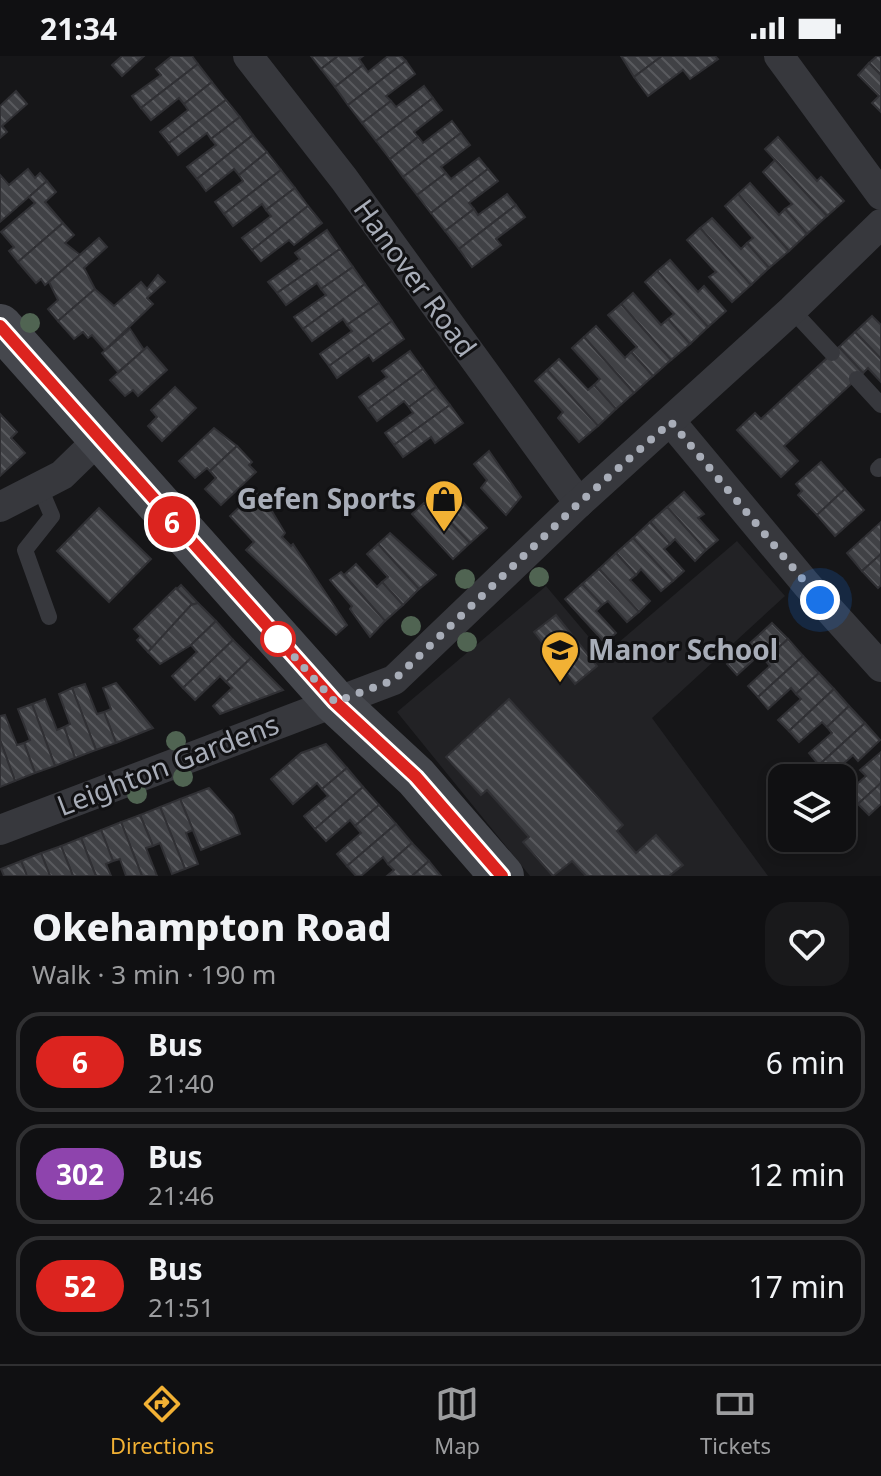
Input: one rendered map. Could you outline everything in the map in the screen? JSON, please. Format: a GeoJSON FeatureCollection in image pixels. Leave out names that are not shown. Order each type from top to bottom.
{"type":"FeatureCollection","features":[{"type":"Feature","properties":{"kind":"street","name":"Hanover Road"},"geometry":{"type":"LineString","coordinates":[[248,56],[344,179],[579,503]]}},
{"type":"Feature","properties":{"kind":"street"},"geometry":{"type":"LineString","coordinates":[[779,56],[881,195]]}},
{"type":"Feature","properties":{"kind":"street","name":"Leighton Gardens"},"geometry":{"type":"LineString","coordinates":[[0,830],[394,680],[579,503],[671,422],[881,224]]}},
{"type":"Feature","properties":{"kind":"street"},"geometry":{"type":"LineString","coordinates":[[0,326],[98,440],[335,702],[416,777],[502,876]]}},
{"type":"Feature","properties":{"kind":"street"},"geometry":{"type":"LineString","coordinates":[[671,422],[807,585],[881,667]]}},
{"type":"Feature","properties":{"kind":"street"},"geometry":{"type":"LineString","coordinates":[[0,507],[62,475],[98,440]]}},
{"type":"Feature","properties":{"kind":"lane"},"geometry":{"type":"LineString","coordinates":[[792,310],[832,353]]}},
{"type":"Feature","properties":{"kind":"lane"},"geometry":{"type":"LineString","coordinates":[[857,379],[881,405]]}},
{"type":"Feature","properties":{"kind":"lane"},"geometry":{"type":"LineString","coordinates":[[40,488],[52,516],[25,550],[49,617]]}},
{"type":"Feature","properties":{"kind":"shaded area","name":"Manor School"},"geometry":{"type":"Polygon","coordinates":[[[737,541],[785,596],[652,718],[768,876],[530,876],[397,712],[546,586],[604,655],[737,541]]]}},
{"type":"Feature","properties":{"kind":"building"},"geometry":{"type":"Polygon","coordinates":[[[122,56],[144,56],[122,76],[112,65],[122,56]]]}},
{"type":"Feature","properties":{"kind":"building"},"geometry":{"type":"Polygon","coordinates":[[[172,56],[192,56],[198,64],[141,108],[132,96],[161,75],[156,69],[172,56]]]}},
{"type":"Feature","properties":{"kind":"building"},"geometry":{"type":"Polygon","coordinates":[[[311,56],[338,56],[321,69],[311,56]]]}},
{"type":"Feature","properties":{"kind":"building"},"geometry":{"type":"Polygon","coordinates":[[[338,56],[363,56],[359,59],[363,65],[335,87],[321,69],[338,56]]]}},
{"type":"Feature","properties":{"kind":"building"},"geometry":{"type":"Polygon","coordinates":[[[388,56],[401,56],[406,61],[348,105],[335,87],[363,65],[368,72],[388,56]]]}},
{"type":"Feature","properties":{"kind":"building"},"geometry":{"type":"Polygon","coordinates":[[[621,56],[662,56],[634,77],[621,56]]]}},
{"type":"Feature","properties":{"kind":"building"},"geometry":{"type":"Polygon","coordinates":[[[662,56],[715,56],[718,59],[690,79],[683,70],[648,96],[634,77],[662,56]]]}},
{"type":"Feature","properties":{"kind":"building"},"geometry":{"type":"Polygon","coordinates":[[[881,56],[881,75],[869,63],[881,56]]]}},
{"type":"Feature","properties":{"kind":"building"},"geometry":{"type":"Polygon","coordinates":[[[406,61],[415,74],[386,96],[391,101],[362,123],[348,105],[406,61]]]}},
{"type":"Feature","properties":{"kind":"building"},"geometry":{"type":"Polygon","coordinates":[[[869,63],[881,75],[881,112],[872,103],[879,96],[858,75],[869,63]]]}},
{"type":"Feature","properties":{"kind":"building"},"geometry":{"type":"Polygon","coordinates":[[[198,64],[212,82],[184,104],[179,98],[151,120],[141,108],[198,64]]]}},
{"type":"Feature","properties":{"kind":"building"},"geometry":{"type":"Polygon","coordinates":[[[212,82],[226,100],[169,143],[160,132],[188,110],[184,104],[212,82]]]}},
{"type":"Feature","properties":{"kind":"building"},"geometry":{"type":"Polygon","coordinates":[[[424,86],[433,98],[376,141],[362,123],[391,101],[396,107],[424,86]]]}},
{"type":"Feature","properties":{"kind":"building"},"geometry":{"type":"Polygon","coordinates":[[[16,91],[27,104],[2,126],[7,132],[0,138],[0,106],[16,91]]]}},
{"type":"Feature","properties":{"kind":"building"},"geometry":{"type":"Polygon","coordinates":[[[433,98],[442,110],[414,132],[418,137],[390,159],[376,141],[433,98]]]}},
{"type":"Feature","properties":{"kind":"building"},"geometry":{"type":"Polygon","coordinates":[[[226,100],[240,117],[211,139],[207,133],[178,155],[169,143],[226,100]]]}},
{"type":"Feature","properties":{"kind":"building"},"geometry":{"type":"Polygon","coordinates":[[[240,117],[253,135],[197,179],[187,167],[216,145],[211,139],[240,117]]]}},
{"type":"Feature","properties":{"kind":"building"},"geometry":{"type":"Polygon","coordinates":[[[452,121],[461,133],[403,177],[390,159],[418,137],[423,143],[452,121]]]}},
{"type":"Feature","properties":{"kind":"building"},"geometry":{"type":"Polygon","coordinates":[[[461,133],[470,145],[441,167],[446,173],[417,195],[403,177],[461,133]]]}},
{"type":"Feature","properties":{"kind":"building"},"geometry":{"type":"Polygon","coordinates":[[[253,135],[267,152],[239,175],[234,169],[206,191],[197,179],[253,135]]]}},
{"type":"Feature","properties":{"kind":"building"},"geometry":{"type":"Polygon","coordinates":[[[778,137],[817,181],[821,177],[844,201],[827,216],[765,149],[778,137]]]}},
{"type":"Feature","properties":{"kind":"building"},"geometry":{"type":"Polygon","coordinates":[[[267,152],[281,170],[224,214],[215,202],[243,181],[239,175],[267,152]]]}},
{"type":"Feature","properties":{"kind":"building"},"geometry":{"type":"Polygon","coordinates":[[[479,158],[488,169],[431,213],[417,195],[446,173],[451,179],[479,158]]]}},
{"type":"Feature","properties":{"kind":"building"},"geometry":{"type":"Polygon","coordinates":[[[775,160],[827,216],[807,234],[785,209],[792,204],[763,172],[775,160]]]}},
{"type":"Feature","properties":{"kind":"building"},"geometry":{"type":"Polygon","coordinates":[[[28,169],[35,178],[40,173],[47,181],[0,222],[0,175],[9,185],[28,169]]]}},
{"type":"Feature","properties":{"kind":"building"},"geometry":{"type":"Polygon","coordinates":[[[488,169],[498,181],[469,203],[474,209],[445,231],[431,213],[488,169]]]}},
{"type":"Feature","properties":{"kind":"building"},"geometry":{"type":"Polygon","coordinates":[[[281,170],[295,188],[266,210],[262,204],[233,226],[224,214],[281,170]]]}},
{"type":"Feature","properties":{"kind":"building"},"geometry":{"type":"Polygon","coordinates":[[[47,181],[56,192],[45,202],[63,223],[18,262],[9,251],[14,247],[1,232],[35,203],[29,197],[47,181]]]}},
{"type":"Feature","properties":{"kind":"building"},"geometry":{"type":"Polygon","coordinates":[[[750,183],[779,215],[785,209],[807,234],[789,251],[738,194],[750,183]]]}},
{"type":"Feature","properties":{"kind":"building"},"geometry":{"type":"Polygon","coordinates":[[[295,188],[308,206],[252,250],[242,238],[271,216],[266,210],[295,188]]]}},
{"type":"Feature","properties":{"kind":"building"},"geometry":{"type":"Polygon","coordinates":[[[507,194],[516,205],[459,249],[445,231],[474,209],[478,215],[507,194]]]}},
{"type":"Feature","properties":{"kind":"building"},"geometry":{"type":"Polygon","coordinates":[[[738,194],[789,251],[769,268],[747,243],[753,238],[725,206],[738,194]]]}},
{"type":"Feature","properties":{"kind":"building"},"geometry":{"type":"Polygon","coordinates":[[[516,205],[525,217],[496,239],[501,245],[472,267],[459,249],[516,205]]]}},
{"type":"Feature","properties":{"kind":"building"},"geometry":{"type":"Polygon","coordinates":[[[308,206],[322,223],[294,245],[289,240],[261,261],[252,250],[308,206]]]}},
{"type":"Feature","properties":{"kind":"building"},"geometry":{"type":"Polygon","coordinates":[[[712,218],[741,249],[747,243],[769,268],[751,285],[700,228],[712,218]]]}},
{"type":"Feature","properties":{"kind":"building"},"geometry":{"type":"Polygon","coordinates":[[[63,223],[74,235],[65,243],[80,255],[45,285],[41,279],[36,283],[18,262],[63,223]]]}},
{"type":"Feature","properties":{"kind":"building"},"geometry":{"type":"Polygon","coordinates":[[[700,228],[751,285],[732,302],[709,277],[716,272],[687,240],[700,228]]]}},
{"type":"Feature","properties":{"kind":"building"},"geometry":{"type":"Polygon","coordinates":[[[327,230],[340,249],[277,293],[268,282],[300,259],[295,253],[327,230]]]}},
{"type":"Feature","properties":{"kind":"building"},"geometry":{"type":"Polygon","coordinates":[[[99,238],[107,247],[84,268],[95,289],[58,321],[48,309],[58,300],[49,282],[99,238]]]}},
{"type":"Feature","properties":{"kind":"building"},"geometry":{"type":"Polygon","coordinates":[[[340,249],[353,267],[321,289],[317,283],[286,305],[277,293],[340,249]]]}},
{"type":"Feature","properties":{"kind":"building"},"geometry":{"type":"Polygon","coordinates":[[[670,260],[698,292],[704,286],[726,311],[708,327],[657,271],[670,260]]]}},
{"type":"Feature","properties":{"kind":"building"},"geometry":{"type":"Polygon","coordinates":[[[353,267],[365,284],[303,329],[294,317],[326,295],[321,289],[353,267]]]}},
{"type":"Feature","properties":{"kind":"building"},"geometry":{"type":"Polygon","coordinates":[[[657,271],[708,327],[690,344],[668,319],[674,314],[645,282],[657,271]]]}},
{"type":"Feature","properties":{"kind":"building"},"geometry":{"type":"Polygon","coordinates":[[[158,275],[165,282],[147,298],[153,304],[105,350],[92,335],[88,338],[83,332],[74,339],[58,321],[95,289],[114,306],[141,282],[147,289],[158,275]]]}},
{"type":"Feature","properties":{"kind":"building"},"geometry":{"type":"Polygon","coordinates":[[[365,284],[379,303],[347,325],[343,319],[312,341],[303,329],[365,284]]]}},
{"type":"Feature","properties":{"kind":"building"},"geometry":{"type":"Polygon","coordinates":[[[633,293],[661,325],[668,319],[690,344],[671,360],[621,304],[633,293]]]}},
{"type":"Feature","properties":{"kind":"building"},"geometry":{"type":"Polygon","coordinates":[[[379,303],[392,321],[329,366],[320,354],[352,331],[347,325],[379,303]]]}},
{"type":"Feature","properties":{"kind":"building"},"geometry":{"type":"Polygon","coordinates":[[[621,304],[671,360],[653,376],[631,352],[637,347],[608,315],[621,304]]]}},
{"type":"Feature","properties":{"kind":"building"},"geometry":{"type":"Polygon","coordinates":[[[872,316],[881,325],[881,359],[855,332],[872,316]]]}},
{"type":"Feature","properties":{"kind":"building"},"geometry":{"type":"Polygon","coordinates":[[[392,321],[404,339],[373,361],[369,355],[337,378],[329,366],[392,321]]]}},
{"type":"Feature","properties":{"kind":"building"},"geometry":{"type":"Polygon","coordinates":[[[596,326],[625,358],[631,352],[653,376],[634,393],[584,337],[596,326]]]}},
{"type":"Feature","properties":{"kind":"building"},"geometry":{"type":"Polygon","coordinates":[[[130,329],[144,350],[118,372],[102,353],[130,329]]]}},
{"type":"Feature","properties":{"kind":"building"},"geometry":{"type":"Polygon","coordinates":[[[855,332],[881,359],[881,382],[868,368],[863,373],[839,347],[855,332]]]}},
{"type":"Feature","properties":{"kind":"building"},"geometry":{"type":"Polygon","coordinates":[[[584,337],[634,393],[616,409],[594,385],[600,379],[572,348],[584,337]]]}},
{"type":"Feature","properties":{"kind":"building"},"geometry":{"type":"Polygon","coordinates":[[[147,347],[167,370],[138,396],[133,390],[125,396],[110,380],[147,347]]]}},
{"type":"Feature","properties":{"kind":"building"},"geometry":{"type":"Polygon","coordinates":[[[839,347],[863,373],[784,446],[798,461],[781,477],[737,430],[755,413],[761,419],[839,347]]]}},
{"type":"Feature","properties":{"kind":"building"},"geometry":{"type":"Polygon","coordinates":[[[410,351],[423,369],[368,409],[359,397],[387,377],[382,371],[410,351]]]}},
{"type":"Feature","properties":{"kind":"building"},"geometry":{"type":"Polygon","coordinates":[[[559,359],[588,390],[594,385],[616,409],[598,426],[547,370],[559,359]]]}},
{"type":"Feature","properties":{"kind":"building"},"geometry":{"type":"Polygon","coordinates":[[[423,369],[436,387],[409,407],[404,401],[377,421],[368,409],[423,369]]]}},
{"type":"Feature","properties":{"kind":"building"},"geometry":{"type":"Polygon","coordinates":[[[547,370],[598,426],[579,442],[558,418],[563,412],[535,381],[547,370]]]}},
{"type":"Feature","properties":{"kind":"building"},"geometry":{"type":"Polygon","coordinates":[[[175,387],[196,408],[162,441],[148,426],[157,417],[151,410],[175,387]]]}},
{"type":"Feature","properties":{"kind":"building"},"geometry":{"type":"Polygon","coordinates":[[[436,387],[450,405],[394,445],[385,433],[413,413],[409,407],[436,387]]]}},
{"type":"Feature","properties":{"kind":"building"},"geometry":{"type":"Polygon","coordinates":[[[450,405],[463,423],[435,443],[431,437],[403,457],[394,445],[450,405]]]}},
{"type":"Feature","properties":{"kind":"building"},"geometry":{"type":"Polygon","coordinates":[[[0,414],[17,432],[11,438],[25,453],[0,476],[0,414]]]}},
{"type":"Feature","properties":{"kind":"building"},"geometry":{"type":"Polygon","coordinates":[[[214,428],[237,446],[210,471],[207,468],[195,478],[179,461],[214,428]]]}},
{"type":"Feature","properties":{"kind":"building"},"geometry":{"type":"Polygon","coordinates":[[[237,446],[252,462],[249,465],[256,472],[221,505],[205,489],[216,478],[210,471],[237,446]]]}},
{"type":"Feature","properties":{"kind":"building"},"geometry":{"type":"Polygon","coordinates":[[[489,451],[521,497],[506,515],[481,488],[487,480],[474,464],[489,451]]]}},
{"type":"Feature","properties":{"kind":"building"},"geometry":{"type":"Polygon","coordinates":[[[821,462],[845,489],[817,515],[798,495],[802,491],[796,484],[821,462]]]}},
{"type":"Feature","properties":{"kind":"building"},"geometry":{"type":"Polygon","coordinates":[[[445,483],[487,528],[470,543],[446,518],[452,513],[434,494],[445,483]]]}},
{"type":"Feature","properties":{"kind":"building"},"geometry":{"type":"Polygon","coordinates":[[[845,489],[864,510],[835,536],[817,515],[845,489]]]}},
{"type":"Feature","properties":{"kind":"building"},"geometry":{"type":"Polygon","coordinates":[[[684,492],[704,514],[698,518],[718,540],[706,550],[667,507],[684,492]]]}},
{"type":"Feature","properties":{"kind":"building"},"geometry":{"type":"Polygon","coordinates":[[[261,493],[285,533],[282,537],[291,546],[293,544],[347,625],[336,635],[246,550],[254,542],[230,516],[245,502],[245,497],[261,493]]]}},
{"type":"Feature","properties":{"kind":"building","name":"Gefen Sports"},"geometry":{"type":"Polygon","coordinates":[[[424,503],[442,522],[446,518],[470,543],[453,559],[412,514],[424,503]]]}},
{"type":"Feature","properties":{"kind":"building"},"geometry":{"type":"Polygon","coordinates":[[[667,507],[706,550],[695,561],[675,539],[670,544],[650,522],[667,507]]]}},
{"type":"Feature","properties":{"kind":"building"},"geometry":{"type":"Polygon","coordinates":[[[99,508],[151,559],[109,602],[57,551],[99,508]]]}},
{"type":"Feature","properties":{"kind":"building"},"geometry":{"type":"Polygon","coordinates":[[[650,522],[670,544],[664,549],[684,571],[673,581],[633,538],[650,522]]]}},
{"type":"Feature","properties":{"kind":"building"},"geometry":{"type":"Polygon","coordinates":[[[881,522],[881,554],[862,571],[847,553],[881,522]]]}},
{"type":"Feature","properties":{"kind":"building"},"geometry":{"type":"Polygon","coordinates":[[[390,533],[436,575],[419,589],[378,544],[390,533]]]}},
{"type":"Feature","properties":{"kind":"building"},"geometry":{"type":"Polygon","coordinates":[[[633,538],[673,581],[661,591],[641,569],[636,575],[616,553],[633,538]]]}},
{"type":"Feature","properties":{"kind":"building"},"geometry":{"type":"Polygon","coordinates":[[[378,544],[419,589],[403,605],[382,582],[388,577],[367,554],[378,544]]]}},
{"type":"Feature","properties":{"kind":"building"},"geometry":{"type":"Polygon","coordinates":[[[616,553],[636,575],[630,580],[650,601],[639,612],[599,569],[616,553]]]}},
{"type":"Feature","properties":{"kind":"building"},"geometry":{"type":"Polygon","coordinates":[[[881,554],[881,585],[878,588],[862,571],[881,554]]]}},
{"type":"Feature","properties":{"kind":"building"},"geometry":{"type":"Polygon","coordinates":[[[356,564],[377,587],[382,582],[403,605],[385,621],[344,575],[356,564]]]}},
{"type":"Feature","properties":{"kind":"building"},"geometry":{"type":"Polygon","coordinates":[[[599,569],[639,612],[627,622],[608,601],[602,605],[582,584],[599,569]]]}},
{"type":"Feature","properties":{"kind":"building"},"geometry":{"type":"Polygon","coordinates":[[[341,572],[385,621],[370,637],[350,609],[352,606],[330,580],[341,572]]]}},
{"type":"Feature","properties":{"kind":"building"},"geometry":{"type":"Polygon","coordinates":[[[582,584],[602,605],[596,611],[616,633],[605,643],[565,599],[582,584]]]}},
{"type":"Feature","properties":{"kind":"building"},"geometry":{"type":"Polygon","coordinates":[[[181,585],[198,603],[191,605],[148,652],[137,640],[162,615],[156,609],[181,585]]]}},
{"type":"Feature","properties":{"kind":"building"},"geometry":{"type":"Polygon","coordinates":[[[176,588],[197,609],[155,651],[134,629],[176,588]]]}},
{"type":"Feature","properties":{"kind":"building"},"geometry":{"type":"Polygon","coordinates":[[[198,603],[216,621],[191,645],[160,664],[148,652],[191,605],[198,603]]]}},
{"type":"Feature","properties":{"kind":"building"},"geometry":{"type":"Polygon","coordinates":[[[556,615],[597,666],[575,684],[534,632],[556,615]]]}},
{"type":"Feature","properties":{"kind":"building"},"geometry":{"type":"Polygon","coordinates":[[[216,621],[233,640],[183,688],[172,676],[197,652],[191,645],[216,621]]]}},
{"type":"Feature","properties":{"kind":"building"},"geometry":{"type":"Polygon","coordinates":[[[772,623],[788,639],[765,660],[760,654],[737,675],[727,664],[772,623]]]}},
{"type":"Feature","properties":{"kind":"building"},"geometry":{"type":"Polygon","coordinates":[[[788,639],[803,656],[758,697],[748,686],[770,666],[765,660],[788,639]]]}},
{"type":"Feature","properties":{"kind":"building"},"geometry":{"type":"Polygon","coordinates":[[[233,640],[251,658],[226,682],[220,676],[195,700],[183,688],[233,640]]]}},
{"type":"Feature","properties":{"kind":"building"},"geometry":{"type":"Polygon","coordinates":[[[803,656],[819,673],[796,694],[791,688],[768,709],[758,697],[803,656]]]}},
{"type":"Feature","properties":{"kind":"building"},"geometry":{"type":"Polygon","coordinates":[[[251,658],[283,690],[220,714],[213,706],[232,688],[226,682],[251,658]]]}},
{"type":"Feature","properties":{"kind":"building"},"geometry":{"type":"Polygon","coordinates":[[[819,673],[834,689],[789,731],[778,720],[801,699],[796,694],[819,673]]]}},
{"type":"Feature","properties":{"kind":"building"},"geometry":{"type":"Polygon","coordinates":[[[116,683],[153,728],[116,743],[104,712],[111,709],[103,688],[116,683]]]}},
{"type":"Feature","properties":{"kind":"building"},"geometry":{"type":"Polygon","coordinates":[[[85,684],[97,714],[104,712],[116,743],[96,750],[72,688],[85,684]]]}},
{"type":"Feature","properties":{"kind":"building"},"geometry":{"type":"Polygon","coordinates":[[[72,688],[96,750],[75,758],[64,727],[70,724],[59,694],[72,688]]]}},
{"type":"Feature","properties":{"kind":"building"},"geometry":{"type":"Polygon","coordinates":[[[834,689],[849,706],[827,727],[822,722],[799,742],[789,731],[834,689]]]}},
{"type":"Feature","properties":{"kind":"building"},"geometry":{"type":"Polygon","coordinates":[[[45,699],[57,730],[64,727],[75,758],[55,766],[32,704],[45,699]]]}},
{"type":"Feature","properties":{"kind":"building"},"geometry":{"type":"Polygon","coordinates":[[[509,699],[623,825],[617,831],[636,853],[656,835],[683,865],[669,876],[586,876],[572,861],[553,876],[523,842],[529,837],[487,790],[481,795],[446,757],[509,699]]]}},
{"type":"Feature","properties":{"kind":"building"},"geometry":{"type":"Polygon","coordinates":[[[32,704],[55,766],[35,773],[24,743],[30,740],[18,709],[32,704]]]}},
{"type":"Feature","properties":{"kind":"building"},"geometry":{"type":"Polygon","coordinates":[[[849,706],[865,723],[818,764],[809,753],[832,733],[827,727],[849,706]]]}},
{"type":"Feature","properties":{"kind":"building"},"geometry":{"type":"Polygon","coordinates":[[[5,715],[17,745],[24,743],[35,773],[15,781],[0,740],[0,716],[5,715]]]}},
{"type":"Feature","properties":{"kind":"building"},"geometry":{"type":"Polygon","coordinates":[[[865,723],[880,740],[858,761],[853,755],[843,764],[820,764],[865,723]]]}},
{"type":"Feature","properties":{"kind":"building"},"geometry":{"type":"Polygon","coordinates":[[[0,740],[15,781],[0,787],[0,740]]]}},
{"type":"Feature","properties":{"kind":"building"},"geometry":{"type":"Polygon","coordinates":[[[326,744],[347,768],[322,789],[317,783],[293,804],[271,779],[301,753],[326,744]]]}},
{"type":"Feature","properties":{"kind":"building"},"geometry":{"type":"Polygon","coordinates":[[[881,752],[881,783],[858,804],[856,785],[866,776],[860,770],[881,752]]]}},
{"type":"Feature","properties":{"kind":"building"},"geometry":{"type":"Polygon","coordinates":[[[347,768],[363,787],[315,829],[304,816],[328,796],[322,789],[347,768]]]}},
{"type":"Feature","properties":{"kind":"building"},"geometry":{"type":"Polygon","coordinates":[[[881,783],[881,804],[869,815],[858,804],[881,783]]]}},
{"type":"Feature","properties":{"kind":"building"},"geometry":{"type":"Polygon","coordinates":[[[363,787],[379,805],[355,826],[350,820],[326,841],[315,829],[363,787]]]}},
{"type":"Feature","properties":{"kind":"building"},"geometry":{"type":"Polygon","coordinates":[[[209,788],[233,815],[240,834],[201,850],[180,799],[209,788]]]}},
{"type":"Feature","properties":{"kind":"building"},"geometry":{"type":"Polygon","coordinates":[[[180,799],[193,830],[186,833],[198,864],[185,869],[160,807],[180,799]]]}},
{"type":"Feature","properties":{"kind":"building"},"geometry":{"type":"Polygon","coordinates":[[[379,805],[396,824],[347,866],[337,854],[361,833],[355,826],[379,805]]]}},
{"type":"Feature","properties":{"kind":"building"},"geometry":{"type":"Polygon","coordinates":[[[160,807],[185,869],[172,874],[160,843],[153,846],[140,815],[160,807]]]}},
{"type":"Feature","properties":{"kind":"building"},"geometry":{"type":"Polygon","coordinates":[[[140,815],[153,846],[146,848],[157,876],[142,876],[121,822],[140,815]]]}},
{"type":"Feature","properties":{"kind":"building"},"geometry":{"type":"Polygon","coordinates":[[[121,822],[142,876],[126,876],[120,859],[113,861],[101,830],[121,822]]]}},
{"type":"Feature","properties":{"kind":"building"},"geometry":{"type":"Polygon","coordinates":[[[396,824],[412,843],[388,864],[383,857],[361,876],[356,876],[347,866],[396,824]]]}},
{"type":"Feature","properties":{"kind":"building"},"geometry":{"type":"Polygon","coordinates":[[[101,830],[113,861],[106,864],[111,876],[96,876],[81,838],[101,830]]]}},
{"type":"Feature","properties":{"kind":"building"},"geometry":{"type":"Polygon","coordinates":[[[81,838],[96,876],[73,876],[61,846],[81,838]]]}},
{"type":"Feature","properties":{"kind":"building"},"geometry":{"type":"Polygon","coordinates":[[[412,843],[429,861],[412,876],[387,876],[394,870],[388,864],[412,843]]]}},
{"type":"Feature","properties":{"kind":"building"},"geometry":{"type":"Polygon","coordinates":[[[61,846],[73,876],[50,876],[41,853],[61,846]]]}},
{"type":"Feature","properties":{"kind":"building"},"geometry":{"type":"Polygon","coordinates":[[[41,853],[50,876],[27,876],[21,861],[41,853]]]}},
{"type":"Feature","properties":{"kind":"building"},"geometry":{"type":"Polygon","coordinates":[[[21,861],[27,876],[4,876],[1,869],[21,861]]]}},
{"type":"Feature","properties":{"kind":"building"},"geometry":{"type":"Polygon","coordinates":[[[429,861],[441,876],[412,876],[429,861]]]}},
{"type":"Feature","properties":{"kind":"bus line","name":"6"},"geometry":{"type":"LineString","coordinates":[[0,326],[335,702],[416,777],[502,876]]}},
{"type":"Feature","properties":{"kind":"place","name":"Gefen Sports"},"geometry":{"type":"Point","coordinates":[444,533]}},
{"type":"Feature","properties":{"kind":"place","name":"Manor School"},"geometry":{"type":"Point","coordinates":[560,684]}},
{"type":"Feature","properties":{"kind":"route"},"geometry":{"type":"LineString","coordinates":[[278,639],[272,632],[335,702],[394,680],[521,557],[671,422],[820,600]]}}]}
